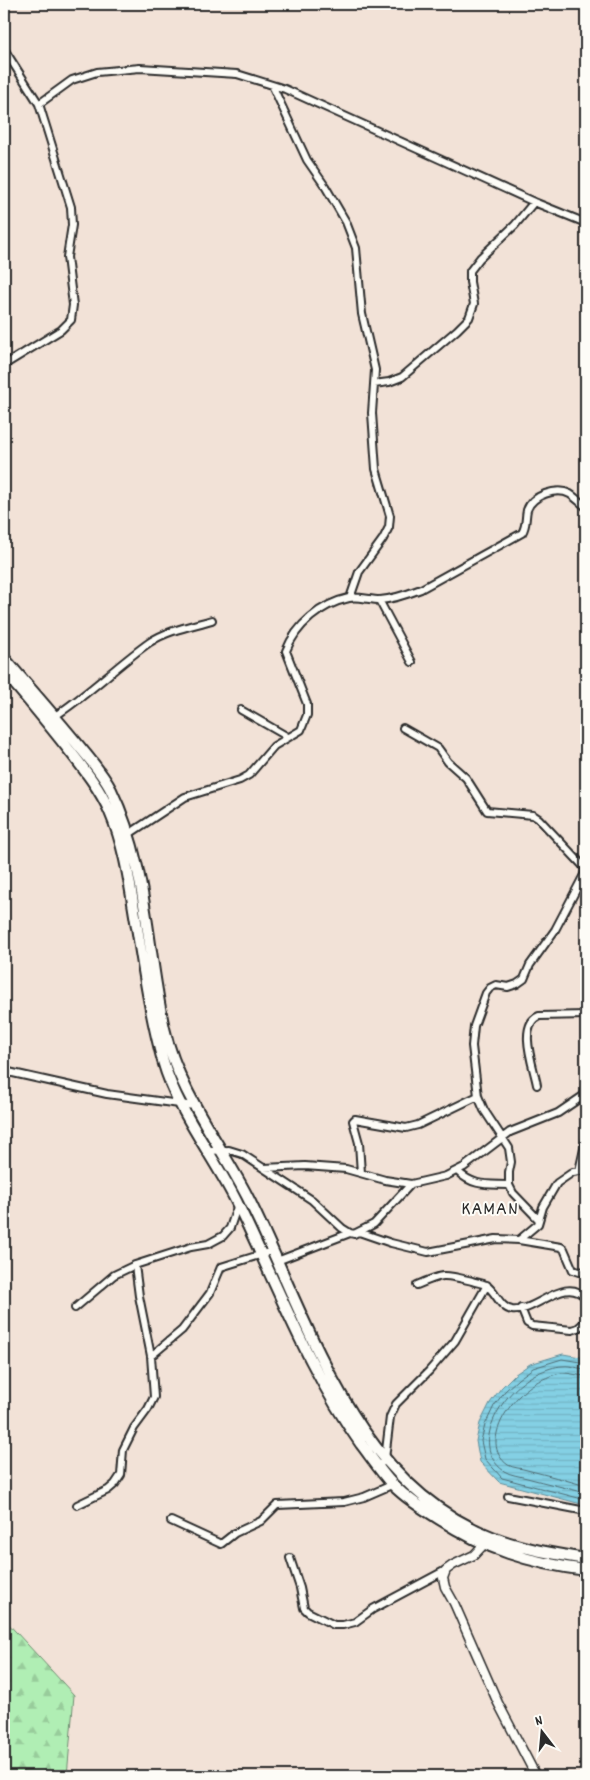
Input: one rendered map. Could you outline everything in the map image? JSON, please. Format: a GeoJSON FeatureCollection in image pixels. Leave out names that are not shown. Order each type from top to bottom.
{"type":"FeatureCollection","features":[{"type":"Feature","properties":{"kind":"main road"},"geometry":{"type":"LineString","coordinates":[[4,658],[51,719],[100,791],[125,837],[138,868],[164,1028],[173,1060],[194,1106],[247,1196],[332,1379],[392,1484],[419,1506],[484,1545],[518,1558],[586,1570]]}},
{"type":"Feature","properties":{"kind":"main road"},"geometry":{"type":"LineString","coordinates":[[4,671],[51,719]]}},
{"type":"Feature","properties":{"kind":"main road"},"geometry":{"type":"LineString","coordinates":[[125,837],[129,872],[156,1031],[165,1066],[181,1105],[223,1174],[320,1378],[343,1419],[381,1463],[404,1479],[422,1496],[449,1514],[490,1536],[522,1547],[586,1559]]}},
{"type":"Feature","properties":{"kind":"street"},"geometry":{"type":"LineString","coordinates":[[4,49],[38,104],[71,208],[72,225],[67,257],[73,305],[71,320],[61,330],[4,365]]}},
{"type":"Feature","properties":{"kind":"street"},"geometry":{"type":"LineString","coordinates":[[38,104],[72,80],[97,72],[140,68],[237,74],[316,102],[534,202],[586,223]]}},
{"type":"Feature","properties":{"kind":"street"},"geometry":{"type":"LineString","coordinates":[[272,85],[307,160],[346,222],[356,248],[362,314],[375,370],[372,413],[376,469],[390,516],[389,527],[383,539],[359,572],[350,598]]}},
{"type":"Feature","properties":{"kind":"street"},"geometry":{"type":"LineString","coordinates":[[374,384],[389,382],[402,377],[469,318],[474,304],[470,271],[480,258],[515,225],[534,202]]}},
{"type":"Feature","properties":{"kind":"street"},"geometry":{"type":"LineString","coordinates":[[125,837],[185,797],[240,780],[249,775],[274,746],[300,730],[307,715],[308,704],[286,651],[291,637],[321,609],[350,598],[379,600],[406,595],[420,589],[522,533],[526,527],[527,510],[532,501],[538,496],[561,492],[570,494],[586,506]]}},
{"type":"Feature","properties":{"kind":"street"},"geometry":{"type":"LineString","coordinates":[[379,600],[412,662]]}},
{"type":"Feature","properties":{"kind":"street"},"geometry":{"type":"LineString","coordinates":[[51,719],[94,688],[151,642],[164,635],[212,620]]}},
{"type":"Feature","properties":{"kind":"street"},"geometry":{"type":"LineString","coordinates":[[241,710],[288,737]]}},
{"type":"Feature","properties":{"kind":"street"},"geometry":{"type":"LineString","coordinates":[[403,728],[438,748],[448,762],[466,778],[487,811],[533,815],[539,819],[586,870],[555,930],[530,965],[524,979],[508,987],[496,986],[490,988],[486,993],[474,1026],[472,1046],[478,1096],[484,1110],[510,1148],[510,1185],[513,1193],[539,1220]]}},
{"type":"Feature","properties":{"kind":"street"},"geometry":{"type":"LineString","coordinates":[[537,1085],[528,1047],[531,1023],[534,1018],[539,1016],[586,1015]]}},
{"type":"Feature","properties":{"kind":"street"},"geometry":{"type":"LineString","coordinates":[[4,1071],[107,1094],[194,1106]]}},
{"type":"Feature","properties":{"kind":"street"},"geometry":{"type":"LineString","coordinates":[[264,1168],[305,1166],[346,1169],[385,1180],[411,1184],[446,1176],[464,1167],[510,1132],[558,1113],[586,1094]]}},
{"type":"Feature","properties":{"kind":"street"},"geometry":{"type":"LineString","coordinates":[[360,1173],[359,1143],[353,1121],[355,1119],[406,1128],[418,1125],[478,1096]]}},
{"type":"Feature","properties":{"kind":"street"},"geometry":{"type":"LineString","coordinates":[[579,1171],[586,1140]]}},
{"type":"Feature","properties":{"kind":"street"},"geometry":{"type":"LineString","coordinates":[[209,1151],[229,1150],[242,1154],[312,1200],[350,1233]]}},
{"type":"Feature","properties":{"kind":"street"},"geometry":{"type":"LineString","coordinates":[[519,1240],[538,1224],[543,1207],[557,1182],[573,1172],[586,1170]]}},
{"type":"Feature","properties":{"kind":"street"},"geometry":{"type":"LineString","coordinates":[[457,1171],[467,1180],[473,1182],[510,1185]]}},
{"type":"Feature","properties":{"kind":"street"},"geometry":{"type":"LineString","coordinates":[[277,1261],[350,1233],[354,1234],[374,1224],[411,1184]]}},
{"type":"Feature","properties":{"kind":"street"},"geometry":{"type":"LineString","coordinates":[[75,1308],[114,1276],[135,1265],[191,1247],[208,1244],[223,1236],[230,1228],[238,1204]]}},
{"type":"Feature","properties":{"kind":"street"},"geometry":{"type":"LineString","coordinates":[[359,1232],[405,1247],[428,1252],[496,1239],[519,1240],[561,1247],[564,1249],[573,1270],[578,1272],[586,1271]]}},
{"type":"Feature","properties":{"kind":"street"},"geometry":{"type":"LineString","coordinates":[[151,1356],[182,1330],[210,1293],[221,1267],[272,1250]]}},
{"type":"Feature","properties":{"kind":"street"},"geometry":{"type":"LineString","coordinates":[[77,1505],[116,1484],[121,1475],[123,1450],[134,1428],[154,1397],[151,1356],[135,1265]]}},
{"type":"Feature","properties":{"kind":"street"},"geometry":{"type":"LineString","coordinates":[[417,1285],[436,1277],[447,1275],[487,1285],[504,1306],[512,1310],[530,1306],[565,1291],[576,1290],[581,1292],[586,1298]]}},
{"type":"Feature","properties":{"kind":"street"},"geometry":{"type":"LineString","coordinates":[[381,1463],[390,1417],[396,1404],[429,1371],[455,1341],[487,1285]]}},
{"type":"Feature","properties":{"kind":"street"},"geometry":{"type":"LineString","coordinates":[[521,1308],[527,1323],[532,1326],[572,1330],[578,1328],[586,1321]]}},
{"type":"Feature","properties":{"kind":"street"},"geometry":{"type":"LineString","coordinates":[[171,1521],[221,1544],[235,1533],[261,1520],[277,1505],[344,1502],[364,1497],[404,1479]]}},
{"type":"Feature","properties":{"kind":"street"},"geometry":{"type":"LineString","coordinates":[[508,1496],[586,1510]]}},
{"type":"Feature","properties":{"kind":"street"},"geometry":{"type":"LineString","coordinates":[[290,1558],[300,1588],[304,1608],[308,1612],[334,1625],[343,1625],[355,1622],[373,1609],[474,1555],[490,1536]]}},
{"type":"Feature","properties":{"kind":"street"},"geometry":{"type":"LineString","coordinates":[[446,1570],[443,1578],[445,1587],[454,1603],[498,1704],[536,1776]]}},
{"type":"Feature","properties":{"kind":"green space"},"geometry":{"type":"Polygon","coordinates":[[[4,1619],[74,1695],[67,1776],[4,1776],[4,1619]]]}},
{"type":"Feature","properties":{"kind":"water"},"geometry":{"type":"Polygon","coordinates":[[[563,1354],[586,1358],[585,1505],[499,1482],[480,1462],[476,1441],[480,1423],[490,1403],[514,1375],[530,1364],[563,1354]]]}},
{"type":"Feature","properties":{"kind":"district","name":"KAMAN"},"geometry":{"type":"Point","coordinates":[490,1207]}}]}
